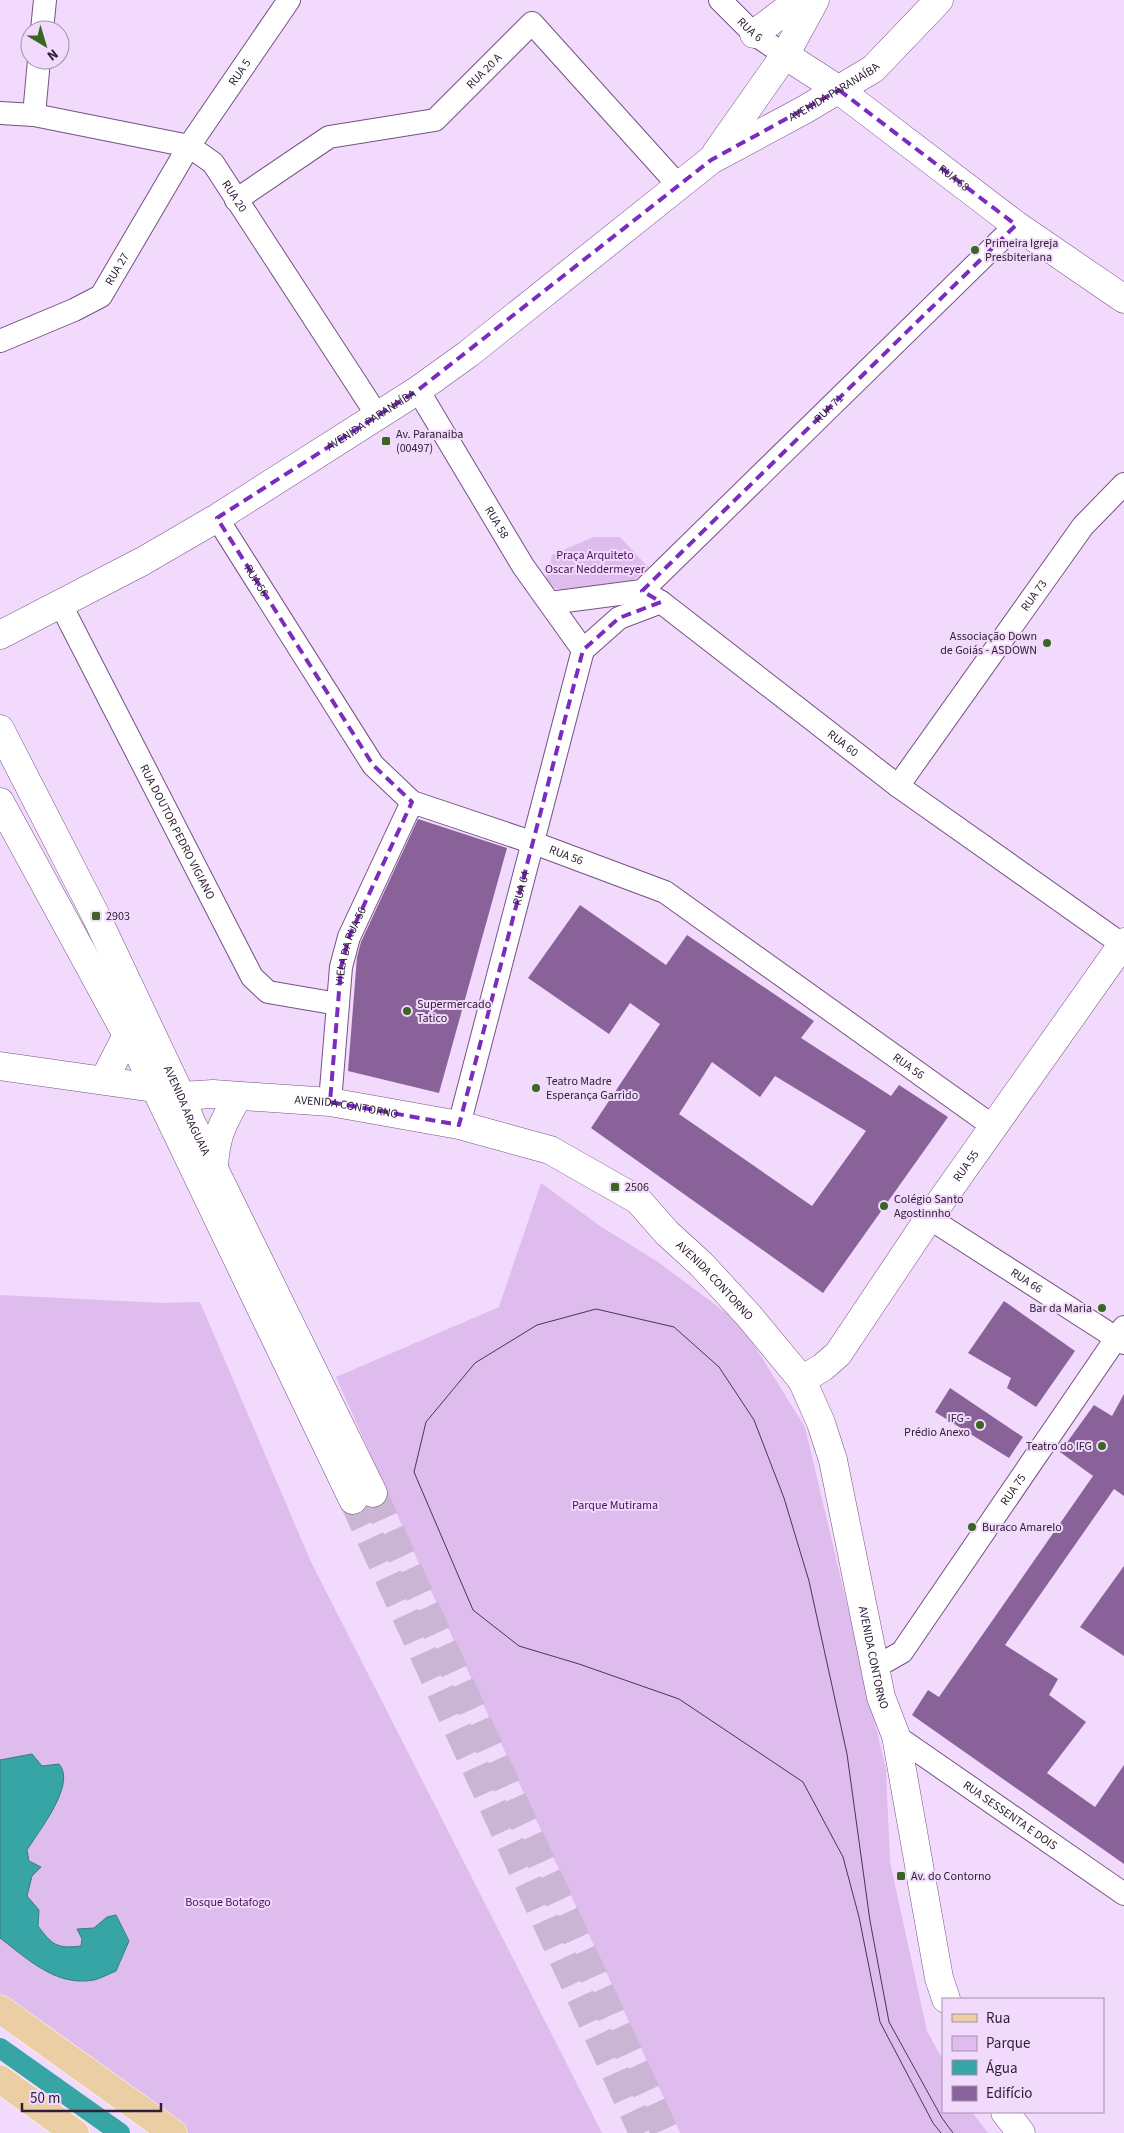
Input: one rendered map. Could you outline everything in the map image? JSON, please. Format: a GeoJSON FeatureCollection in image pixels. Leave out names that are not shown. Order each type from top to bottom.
{"type":"FeatureCollection","features":[{"type":"Feature","properties":{"kind":"main road"},"geometry":{"type":"LineString","coordinates":[[754,34],[799,0]]}},
{"type":"Feature","properties":{"kind":"main road","name":"AVENIDA PARANAÍBA"},"geometry":{"type":"LineString","coordinates":[[711,160],[785,55],[815,0]]}},
{"type":"Feature","properties":{"kind":"main road","name":"AVENIDA PARANAÍBA"},"geometry":{"type":"LineString","coordinates":[[0,635],[143,561],[217,518],[418,390],[468,354],[711,160],[873,69],[939,0]]}},
{"type":"Feature","properties":{"kind":"main road","name":"RUA 68"},"geometry":{"type":"LineString","coordinates":[[785,55],[838,90],[1016,224],[1124,299]]}},
{"type":"Feature","properties":{"kind":"main road","name":"AVENIDA ARAGUAIA"},"geometry":{"type":"LineString","coordinates":[[0,729],[96,916],[181,1096],[191,1122],[214,1166],[363,1497],[154,1088],[138,1052],[0,802]]}},
{"type":"Feature","properties":{"kind":"main road","name":"RUA 55"},"geometry":{"type":"LineString","coordinates":[[802,1380],[838,1354],[929,1218],[1123,944]]}},
{"type":"Feature","properties":{"kind":"main road"},"geometry":{"type":"LineString","coordinates":[[104,1080],[127,1035]]}},
{"type":"Feature","properties":{"kind":"main road","name":"AVENIDA CONTORNO"},"geometry":{"type":"LineString","coordinates":[[0,1066],[154,1088],[181,1096],[213,1094],[330,1102],[459,1125],[550,1150],[638,1200],[667,1233],[701,1264],[743,1309],[802,1380],[821,1423],[834,1460],[874,1668],[881,1697],[896,1736],[938,1978],[946,1998]]}},
{"type":"Feature","properties":{"kind":"main road"},"geometry":{"type":"LineString","coordinates":[[214,1166],[215,1142],[221,1126],[238,1096]]}},
{"type":"Feature","properties":{"kind":"main road"},"geometry":{"type":"LineString","coordinates":[[0,2009],[173,2133]]}},
{"type":"Feature","properties":{"kind":"main road"},"geometry":{"type":"LineString","coordinates":[[0,2079],[75,2133]]}},
{"type":"Feature","properties":{"kind":"main road"},"geometry":{"type":"LineString","coordinates":[[1006,2113],[1022,2133]]}},
{"type":"Feature","properties":{"kind":"street"},"geometry":{"type":"LineString","coordinates":[[43,20],[45,0]]}},
{"type":"Feature","properties":{"kind":"street","name":"RUA 5"},"geometry":{"type":"LineString","coordinates":[[189,146],[290,0]]}},
{"type":"Feature","properties":{"kind":"street","name":"RUA 6"},"geometry":{"type":"LineString","coordinates":[[720,0],[754,34],[785,55]]}},
{"type":"Feature","properties":{"kind":"street","name":"RUA 20 A"},"geometry":{"type":"LineString","coordinates":[[236,200],[329,137],[435,120],[532,23],[679,186]]}},
{"type":"Feature","properties":{"kind":"street"},"geometry":{"type":"LineString","coordinates":[[34,115],[38,70]]}},
{"type":"Feature","properties":{"kind":"street","name":"RUA 20"},"geometry":{"type":"LineString","coordinates":[[0,113],[34,115],[189,146],[213,164],[378,415]]}},
{"type":"Feature","properties":{"kind":"street","name":"RUA 27"},"geometry":{"type":"LineString","coordinates":[[0,341],[74,310],[102,296],[189,146]]}},
{"type":"Feature","properties":{"kind":"street","name":"RUA 71"},"geometry":{"type":"LineString","coordinates":[[642,592],[1016,224]]}},
{"type":"Feature","properties":{"kind":"street","name":"RUA 58"},"geometry":{"type":"LineString","coordinates":[[418,390],[523,566],[583,650]]}},
{"type":"Feature","properties":{"kind":"street","name":"RUA 73"},"geometry":{"type":"LineString","coordinates":[[898,786],[1083,526],[1124,484]]}},
{"type":"Feature","properties":{"kind":"street","name":"RUA 56"},"geometry":{"type":"LineString","coordinates":[[217,518],[373,765],[412,802],[534,843],[665,892],[994,1127]]}},
{"type":"Feature","properties":{"kind":"street"},"geometry":{"type":"LineString","coordinates":[[550,603],[642,592]]}},
{"type":"Feature","properties":{"kind":"street","name":"RUA 60"},"geometry":{"type":"LineString","coordinates":[[642,592],[661,602],[898,786],[1123,944]]}},
{"type":"Feature","properties":{"kind":"street"},"geometry":{"type":"LineString","coordinates":[[583,650],[618,618],[661,602]]}},
{"type":"Feature","properties":{"kind":"street","name":"RUA DOUTOR PEDRO VIGIANO"},"geometry":{"type":"LineString","coordinates":[[61,605],[252,977],[268,992],[338,1004]]}},
{"type":"Feature","properties":{"kind":"street","name":"RUA 64"},"geometry":{"type":"LineString","coordinates":[[459,1125],[583,650]]}},
{"type":"Feature","properties":{"kind":"street","name":"VIELA DA RUA 56"},"geometry":{"type":"LineString","coordinates":[[330,1102],[341,967],[349,937],[412,802]]}},
{"type":"Feature","properties":{"kind":"street","name":"RUA 66"},"geometry":{"type":"LineString","coordinates":[[929,1218],[1121,1336]]}},
{"type":"Feature","properties":{"kind":"street","name":"RUA 75"},"geometry":{"type":"LineString","coordinates":[[874,1668],[902,1652],[1121,1336]]}},
{"type":"Feature","properties":{"kind":"street","name":"RUA SESSENTA E DOIS"},"geometry":{"type":"LineString","coordinates":[[896,1736],[1124,1894]]}},
{"type":"Feature","properties":{"kind":"highlighted area"},"geometry":{"type":"Polygon","coordinates":[[[839,90],[1016,225],[642,591],[661,602],[619,618],[583,650],[459,1125],[330,1102],[341,967],[349,937],[412,802],[373,765],[217,518],[418,390],[711,160],[839,90]]]}},
{"type":"Feature","properties":{"kind":"green space","name":"Praça Arquiteto Oscar Neddermeyer"},"geometry":{"type":"Polygon","coordinates":[[[593,537],[620,537],[650,569],[631,581],[562,591],[550,586],[546,578],[552,555],[593,537]]]}},
{"type":"Feature","properties":{"kind":"green space","name":"Parque Mutirama"},"geometry":{"type":"Polygon","coordinates":[[[541,1183],[600,1226],[658,1262],[741,1324],[805,1427],[886,1769],[890,1862],[927,2031],[942,2058],[942,2113],[973,2113],[988,2133],[680,2133],[432,1593],[336,1377],[499,1307],[541,1183]]]}},
{"type":"Feature","properties":{"kind":"green space","name":"Bosque Botafogo"},"geometry":{"type":"Polygon","coordinates":[[[0,1295],[162,1303],[200,1302],[311,1562],[602,2133],[157,2133],[0,2014],[0,1295]]]}},
{"type":"Feature","properties":{"kind":"water"},"geometry":{"type":"Polygon","coordinates":[[[32,1754],[42,1766],[59,1764],[63,1773],[60,1795],[54,1808],[27,1850],[29,1861],[41,1867],[32,1876],[27,1896],[39,1910],[38,1926],[47,1938],[56,1944],[66,1947],[81,1946],[82,1939],[77,1929],[94,1928],[107,1917],[116,1915],[129,1941],[116,1971],[94,1980],[80,1981],[67,1979],[43,1970],[0,1938],[0,1760],[32,1754]]]}},
{"type":"Feature","properties":{"kind":"building","name":"Supermercado Tatico"},"geometry":{"type":"Polygon","coordinates":[[[418,819],[507,848],[439,1093],[348,1071],[357,957],[361,942],[418,819]]]}},
{"type":"Feature","properties":{"kind":"building"},"geometry":{"type":"Polygon","coordinates":[[[580,905],[666,965],[687,935],[814,1021],[801,1038],[891,1096],[899,1085],[948,1117],[823,1293],[591,1128],[660,1024],[630,1003],[609,1034],[528,978],[580,905]],[[712,1062],[679,1114],[812,1206],[866,1131],[775,1076],[760,1097],[712,1062]]]}},
{"type":"Feature","properties":{"kind":"building"},"geometry":{"type":"Polygon","coordinates":[[[1004,1301],[1075,1351],[1036,1407],[1007,1388],[1011,1378],[968,1353],[1004,1301]]]}},
{"type":"Feature","properties":{"kind":"building","name":"IFG - Prédio Anexo"},"geometry":{"type":"Polygon","coordinates":[[[950,1388],[1023,1437],[1009,1458],[935,1412],[950,1388]]]}},
{"type":"Feature","properties":{"kind":"building"},"geometry":{"type":"Polygon","coordinates":[[[1124,1394],[1124,1496],[1114,1489],[1005,1645],[1058,1679],[1049,1695],[1086,1722],[1047,1773],[1095,1807],[1124,1765],[1124,1864],[912,1715],[928,1690],[939,1697],[1093,1476],[1060,1452],[1094,1405],[1112,1416],[1124,1394]]]}},
{"type":"Feature","properties":{"kind":"building"},"geometry":{"type":"Polygon","coordinates":[[[1124,1566],[1124,1656],[1080,1627],[1124,1566]]]}},
{"type":"Feature","properties":{"kind":"waterway"},"geometry":{"type":"LineString","coordinates":[[0,2048],[120,2133]]}},
{"type":"Feature","properties":{"kind":"tunnel"},"geometry":{"type":"LineString","coordinates":[[373,1493],[665,2133]]}},
{"type":"Feature","properties":{"kind":"tunnel"},"geometry":{"type":"LineString","coordinates":[[353,1500],[643,2133]]}},
{"type":"Feature","properties":{"kind":"tram line"},"geometry":{"type":"LineString","coordinates":[[941,2133],[933,2123],[880,2022],[859,1917],[843,1857],[803,1782],[679,1699],[579,1664],[519,1646],[473,1610],[414,1472],[426,1422],[475,1363],[537,1325],[596,1309],[674,1327],[719,1367],[754,1420],[784,1498],[809,1581],[847,1754],[870,1921],[889,2022],[942,2118],[953,2133]]}},
{"type":"Feature","properties":{"kind":"place","name":"Primeira Igreja Presbiteriana"},"geometry":{"type":"Point","coordinates":[975,250]}},
{"type":"Feature","properties":{"kind":"place","name":"Av. Paranaiba (00497)"},"geometry":{"type":"Point","coordinates":[386,441]}},
{"type":"Feature","properties":{"kind":"place","name":"Associação Down de Goiás - ASDOWN"},"geometry":{"type":"Point","coordinates":[1047,643]}},
{"type":"Feature","properties":{"kind":"place","name":"2903"},"geometry":{"type":"Point","coordinates":[96,916]}},
{"type":"Feature","properties":{"kind":"place","name":"Supermercado Tatico"},"geometry":{"type":"Point","coordinates":[407,1011]}},
{"type":"Feature","properties":{"kind":"place","name":"Teatro Madre Esperança Garrido"},"geometry":{"type":"Point","coordinates":[536,1088]}},
{"type":"Feature","properties":{"kind":"place","name":"2506"},"geometry":{"type":"Point","coordinates":[615,1187]}},
{"type":"Feature","properties":{"kind":"place","name":"Colégio Santo Agostinnho"},"geometry":{"type":"Point","coordinates":[884,1206]}},
{"type":"Feature","properties":{"kind":"place","name":"Bar da Maria"},"geometry":{"type":"Point","coordinates":[1102,1308]}},
{"type":"Feature","properties":{"kind":"place","name":"IFG - Prédio Anexo"},"geometry":{"type":"Point","coordinates":[980,1425]}},
{"type":"Feature","properties":{"kind":"place","name":"Teatro do IFG"},"geometry":{"type":"Point","coordinates":[1102,1446]}},
{"type":"Feature","properties":{"kind":"place","name":"Buraco Amarelo"},"geometry":{"type":"Point","coordinates":[972,1527]}},
{"type":"Feature","properties":{"kind":"place","name":"Av. do Contorno"},"geometry":{"type":"Point","coordinates":[901,1876]}}]}
